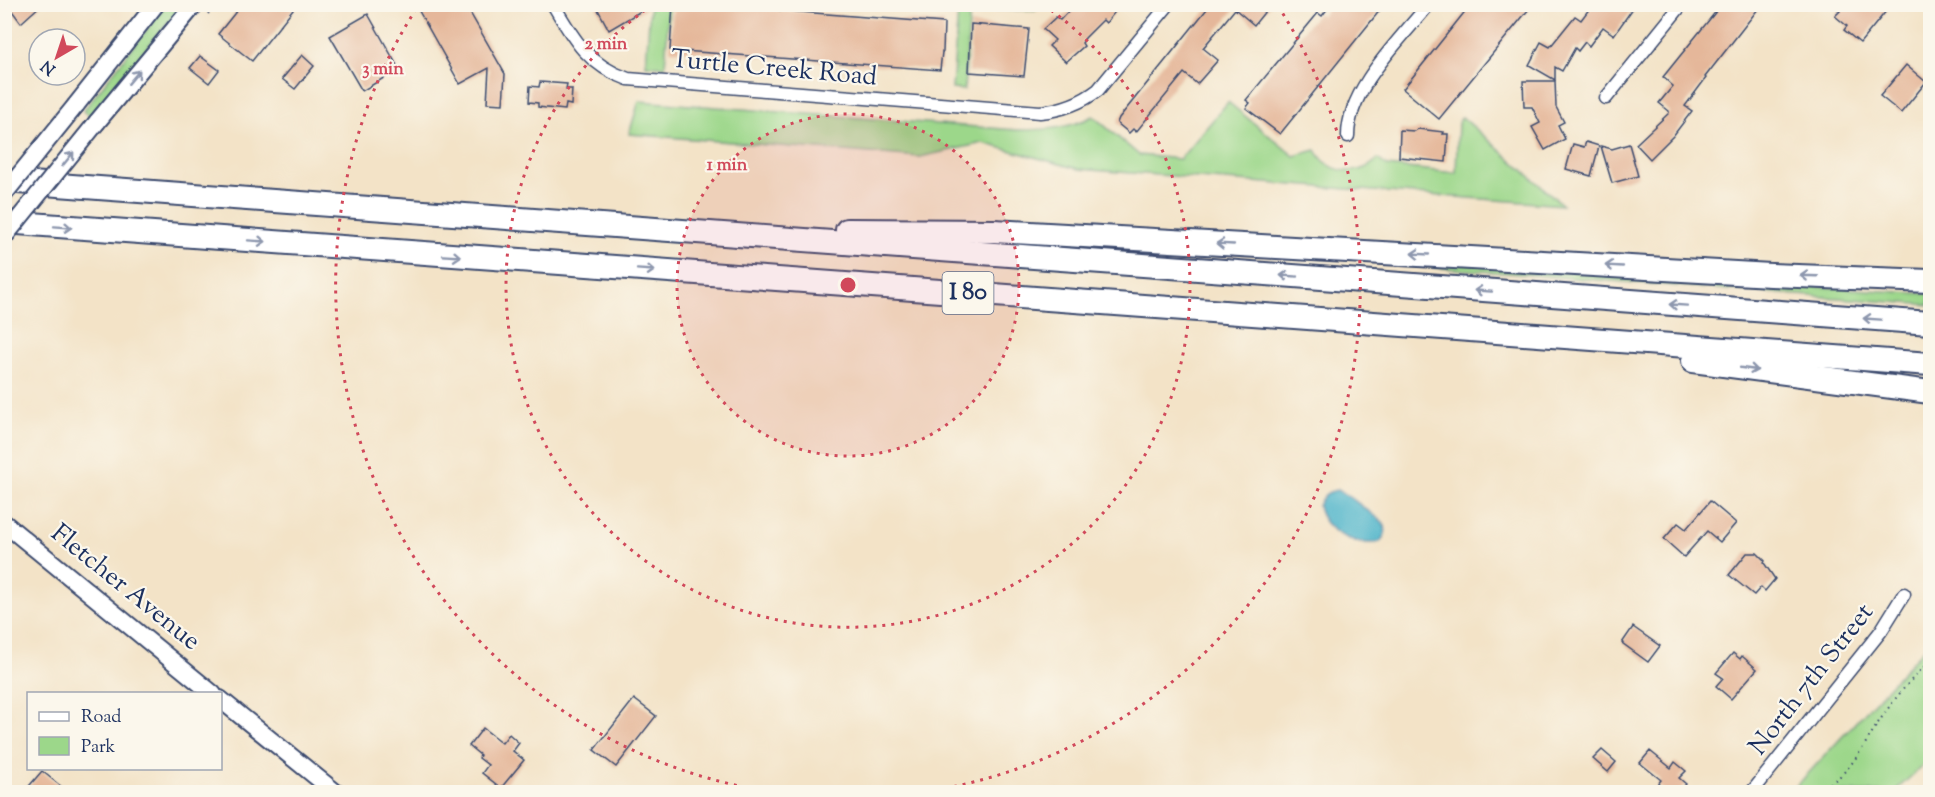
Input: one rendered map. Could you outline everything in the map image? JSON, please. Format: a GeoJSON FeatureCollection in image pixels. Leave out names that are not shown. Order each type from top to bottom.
{"type":"FeatureCollection","features":[{"type":"Feature","properties":{"kind":"highway","name":"I 80"},"geometry":{"type":"LineString","coordinates":[[4,181],[1930,323]]}},
{"type":"Feature","properties":{"kind":"highway","name":"I 80"},"geometry":{"type":"LineString","coordinates":[[4,222],[1930,364]]}},
{"type":"Feature","properties":{"kind":"highway"},"geometry":{"type":"LineString","coordinates":[[618,227],[994,231],[1759,274],[1930,281]]}},
{"type":"Feature","properties":{"kind":"highway"},"geometry":{"type":"LineString","coordinates":[[1462,330],[1930,392]]}},
{"type":"Feature","properties":{"kind":"main road"},"geometry":{"type":"LineString","coordinates":[[4,194],[156,4]]}},
{"type":"Feature","properties":{"kind":"main road"},"geometry":{"type":"LineString","coordinates":[[4,237],[195,4]]}},
{"type":"Feature","properties":{"kind":"main road","name":"Fletcher Avenue"},"geometry":{"type":"LineString","coordinates":[[4,523],[212,692]]}},
{"type":"Feature","properties":{"kind":"main road"},"geometry":{"type":"LineString","coordinates":[[222,701],[335,792]]}},
{"type":"Feature","properties":{"kind":"street","name":"Turtle Creek Road"},"geometry":{"type":"LineString","coordinates":[[553,4],[574,40],[592,60],[614,74],[628,79],[1025,112],[1050,111],[1068,107],[1088,98],[1106,82],[1169,4]]}},
{"type":"Feature","properties":{"kind":"street"},"geometry":{"type":"LineString","coordinates":[[1348,136],[1352,112],[1359,94],[1429,4]]}},
{"type":"Feature","properties":{"kind":"street"},"geometry":{"type":"LineString","coordinates":[[1606,98],[1682,4]]}},
{"type":"Feature","properties":{"kind":"street","name":"North 7th Street"},"geometry":{"type":"LineString","coordinates":[[1752,792],[1881,632],[1904,594]]}},
{"type":"Feature","properties":{"kind":"path"},"geometry":{"type":"LineString","coordinates":[[1815,792],[1828,787],[1850,768],[1887,710],[1930,661]]}},
{"type":"Feature","properties":{"kind":"green space"},"geometry":{"type":"Polygon","coordinates":[[[1041,4],[1036,10],[970,10],[964,90],[952,89],[958,11],[876,5],[1041,4]]]}},
{"type":"Feature","properties":{"kind":"green space"},"geometry":{"type":"Polygon","coordinates":[[[166,5],[183,5],[90,116],[83,111],[166,5]]]}},
{"type":"Feature","properties":{"kind":"green space"},"geometry":{"type":"Polygon","coordinates":[[[650,5],[669,5],[665,67],[646,65],[650,5]]]}},
{"type":"Feature","properties":{"kind":"green space"},"geometry":{"type":"Polygon","coordinates":[[[639,101],[1017,130],[1056,128],[1075,124],[1093,116],[1139,155],[1180,159],[1228,102],[1294,156],[1316,150],[1328,164],[1344,171],[1362,169],[1378,159],[1387,166],[1456,173],[1458,123],[1462,117],[1563,205],[1078,169],[983,143],[920,157],[629,134],[639,101]]]}},
{"type":"Feature","properties":{"kind":"green space"},"geometry":{"type":"Polygon","coordinates":[[[1437,262],[1930,294],[1930,305],[1387,264],[1437,262]]]}},
{"type":"Feature","properties":{"kind":"green space"},"geometry":{"type":"Polygon","coordinates":[[[1930,642],[1930,759],[1894,792],[1791,792],[1930,642]]]}},
{"type":"Feature","properties":{"kind":"water"},"geometry":{"type":"Polygon","coordinates":[[[1337,490],[1383,522],[1385,533],[1380,542],[1360,542],[1351,539],[1333,530],[1326,523],[1318,506],[1325,495],[1337,490]]]}},
{"type":"Feature","properties":{"kind":"building"},"geometry":{"type":"Polygon","coordinates":[[[7,4],[42,4],[21,23],[7,4]]]}},
{"type":"Feature","properties":{"kind":"building"},"geometry":{"type":"Polygon","coordinates":[[[242,4],[297,4],[252,61],[218,34],[242,4]]]}},
{"type":"Feature","properties":{"kind":"building"},"geometry":{"type":"Polygon","coordinates":[[[415,4],[465,4],[505,74],[503,104],[487,103],[489,68],[460,84],[415,4]]]}},
{"type":"Feature","properties":{"kind":"building"},"geometry":{"type":"Polygon","coordinates":[[[595,4],[653,4],[609,30],[595,4]]]}},
{"type":"Feature","properties":{"kind":"building"},"geometry":{"type":"Polygon","coordinates":[[[673,4],[944,23],[940,70],[670,50],[673,4]]]}},
{"type":"Feature","properties":{"kind":"building"},"geometry":{"type":"Polygon","coordinates":[[[1075,4],[1121,4],[1106,23],[1103,20],[1085,38],[1082,43],[1084,46],[1066,62],[1049,46],[1055,40],[1043,29],[1056,17],[1060,20],[1075,4]]]}},
{"type":"Feature","properties":{"kind":"building"},"geometry":{"type":"Polygon","coordinates":[[[1211,4],[1271,4],[1254,25],[1235,9],[1203,48],[1218,60],[1197,84],[1184,73],[1136,132],[1133,129],[1129,133],[1117,123],[1119,118],[1211,4]]]}},
{"type":"Feature","properties":{"kind":"building"},"geometry":{"type":"Polygon","coordinates":[[[1331,4],[1385,4],[1280,134],[1246,108],[1250,103],[1246,100],[1318,13],[1322,16],[1331,4]]]}},
{"type":"Feature","properties":{"kind":"building"},"geometry":{"type":"Polygon","coordinates":[[[1471,4],[1524,4],[1529,9],[1439,119],[1403,89],[1471,4]]]}},
{"type":"Feature","properties":{"kind":"building"},"geometry":{"type":"Polygon","coordinates":[[[1593,4],[1636,4],[1614,35],[1603,27],[1589,46],[1585,42],[1578,51],[1575,48],[1562,71],[1555,67],[1555,80],[1529,65],[1541,42],[1550,47],[1575,16],[1581,20],[1593,4]]]}},
{"type":"Feature","properties":{"kind":"building"},"geometry":{"type":"Polygon","coordinates":[[[1722,4],[1762,4],[1685,106],[1692,111],[1673,136],[1650,159],[1636,144],[1669,113],[1659,103],[1673,86],[1663,77],[1722,4]]]}},
{"type":"Feature","properties":{"kind":"building"},"geometry":{"type":"Polygon","coordinates":[[[1831,4],[1853,4],[1860,10],[1865,4],[1880,4],[1887,10],[1860,43],[1844,30],[1847,26],[1835,16],[1840,11],[1831,4]]]}},
{"type":"Feature","properties":{"kind":"building"},"geometry":{"type":"Polygon","coordinates":[[[368,14],[399,69],[362,91],[330,36],[368,14]]]}},
{"type":"Feature","properties":{"kind":"building"},"geometry":{"type":"Polygon","coordinates":[[[971,24],[1029,29],[1024,76],[969,72],[971,24]]]}},
{"type":"Feature","properties":{"kind":"building"},"geometry":{"type":"Polygon","coordinates":[[[302,55],[314,66],[295,89],[282,79],[302,55]]]}},
{"type":"Feature","properties":{"kind":"building"},"geometry":{"type":"Polygon","coordinates":[[[200,56],[219,70],[209,83],[190,68],[200,56]]]}},
{"type":"Feature","properties":{"kind":"building"},"geometry":{"type":"Polygon","coordinates":[[[1906,65],[1926,82],[1901,113],[1880,96],[1906,65]]]}},
{"type":"Feature","properties":{"kind":"building"},"geometry":{"type":"Polygon","coordinates":[[[1523,81],[1555,81],[1556,107],[1564,122],[1558,125],[1565,139],[1545,150],[1532,127],[1540,123],[1532,107],[1524,107],[1523,81]]]}},
{"type":"Feature","properties":{"kind":"building"},"geometry":{"type":"Polygon","coordinates":[[[540,82],[567,84],[566,89],[572,89],[571,105],[566,104],[565,110],[538,107],[538,103],[529,102],[530,86],[539,87],[540,82]]]}},
{"type":"Feature","properties":{"kind":"building"},"geometry":{"type":"Polygon","coordinates":[[[1418,129],[1448,134],[1446,162],[1399,157],[1400,130],[1415,131],[1418,129]]]}},
{"type":"Feature","properties":{"kind":"building"},"geometry":{"type":"Polygon","coordinates":[[[1586,142],[1599,146],[1591,176],[1566,169],[1573,144],[1584,147],[1586,142]]]}},
{"type":"Feature","properties":{"kind":"building"},"geometry":{"type":"Polygon","coordinates":[[[1629,144],[1638,176],[1612,183],[1601,146],[1612,149],[1629,144]]]}},
{"type":"Feature","properties":{"kind":"building"},"geometry":{"type":"Polygon","coordinates":[[[1710,501],[1736,523],[1720,542],[1707,531],[1684,557],[1664,539],[1678,523],[1686,529],[1710,501]]]}},
{"type":"Feature","properties":{"kind":"building"},"geometry":{"type":"Polygon","coordinates":[[[1747,553],[1757,553],[1765,561],[1764,563],[1775,579],[1765,591],[1761,587],[1754,595],[1729,575],[1747,553]]]}},
{"type":"Feature","properties":{"kind":"building"},"geometry":{"type":"Polygon","coordinates":[[[1633,627],[1660,646],[1648,662],[1622,643],[1633,627]]]}},
{"type":"Feature","properties":{"kind":"building"},"geometry":{"type":"Polygon","coordinates":[[[1733,653],[1740,659],[1742,656],[1757,669],[1731,699],[1716,686],[1723,678],[1716,673],[1733,653]]]}},
{"type":"Feature","properties":{"kind":"building"},"geometry":{"type":"Polygon","coordinates":[[[634,699],[656,716],[616,767],[594,750],[634,699]]]}},
{"type":"Feature","properties":{"kind":"building"},"geometry":{"type":"Polygon","coordinates":[[[483,728],[502,743],[509,734],[519,743],[513,751],[524,760],[501,788],[482,773],[488,765],[469,746],[483,728]]]}},
{"type":"Feature","properties":{"kind":"building"},"geometry":{"type":"Polygon","coordinates":[[[1602,750],[1616,762],[1608,772],[1593,759],[1602,750]]]}},
{"type":"Feature","properties":{"kind":"building"},"geometry":{"type":"Polygon","coordinates":[[[1650,751],[1671,768],[1675,762],[1686,771],[1679,778],[1686,784],[1679,792],[1667,792],[1657,785],[1661,780],[1640,763],[1650,751]]]}},
{"type":"Feature","properties":{"kind":"building"},"geometry":{"type":"Polygon","coordinates":[[[42,771],[68,792],[24,792],[42,771]]]}}]}
